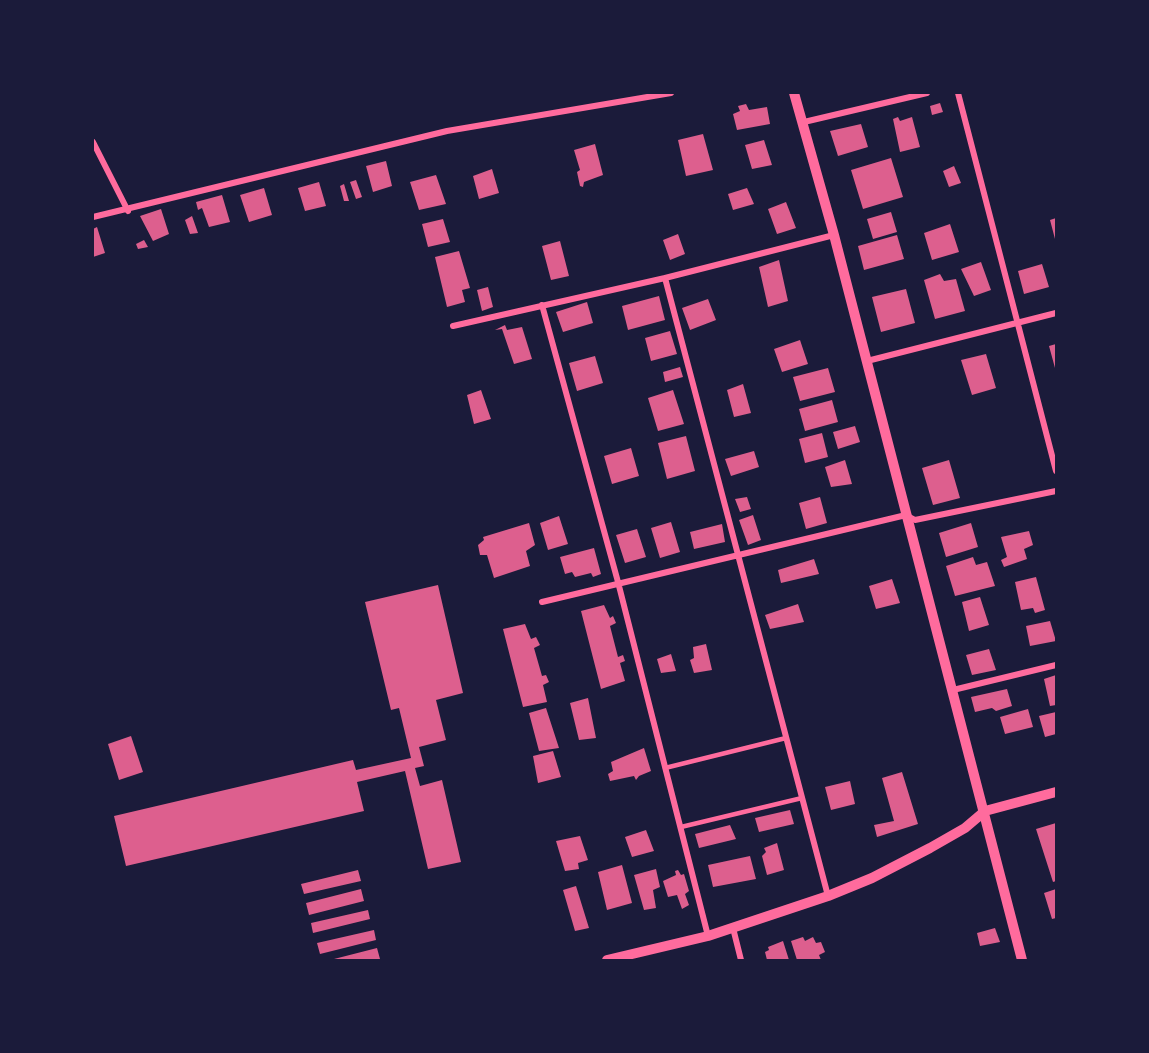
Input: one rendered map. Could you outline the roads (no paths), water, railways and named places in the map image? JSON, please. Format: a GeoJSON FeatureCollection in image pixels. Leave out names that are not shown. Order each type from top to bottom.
{"type":"FeatureCollection","features":[{"type":"Feature","properties":{"kind":"street"},"geometry":{"type":"LineString","coordinates":[[93,218],[447,131],[671,93]]}},
{"type":"Feature","properties":{"kind":"street"},"geometry":{"type":"LineString","coordinates":[[794,93],[834,235],[1022,960]]}},
{"type":"Feature","properties":{"kind":"street"},"geometry":{"type":"LineString","coordinates":[[804,122],[927,93]]}},
{"type":"Feature","properties":{"kind":"street"},"geometry":{"type":"LineString","coordinates":[[958,93],[1056,471]]}},
{"type":"Feature","properties":{"kind":"street"},"geometry":{"type":"LineString","coordinates":[[93,142],[128,211]]}},
{"type":"Feature","properties":{"kind":"street"},"geometry":{"type":"LineString","coordinates":[[453,326],[665,278],[834,235]]}},
{"type":"Feature","properties":{"kind":"street"},"geometry":{"type":"LineString","coordinates":[[665,278],[828,896]]}},
{"type":"Feature","properties":{"kind":"street"},"geometry":{"type":"LineString","coordinates":[[542,305],[618,582],[708,936]]}},
{"type":"Feature","properties":{"kind":"street"},"geometry":{"type":"LineString","coordinates":[[867,361],[1056,313]]}},
{"type":"Feature","properties":{"kind":"street"},"geometry":{"type":"LineString","coordinates":[[542,602],[906,515],[915,520],[1056,491]]}},
{"type":"Feature","properties":{"kind":"street"},"geometry":{"type":"LineString","coordinates":[[953,690],[1056,665]]}},
{"type":"Feature","properties":{"kind":"street"},"geometry":{"type":"LineString","coordinates":[[607,960],[708,936],[828,896],[930,848],[965,828],[985,811],[1056,792]]}},
{"type":"Feature","properties":{"kind":"street"},"geometry":{"type":"LineString","coordinates":[[732,928],[741,960]]}},
{"type":"Feature","properties":{"kind":"lane"},"geometry":{"type":"LineString","coordinates":[[665,768],[786,738]]}},
{"type":"Feature","properties":{"kind":"lane"},"geometry":{"type":"LineString","coordinates":[[681,827],[802,798]]}}]}
